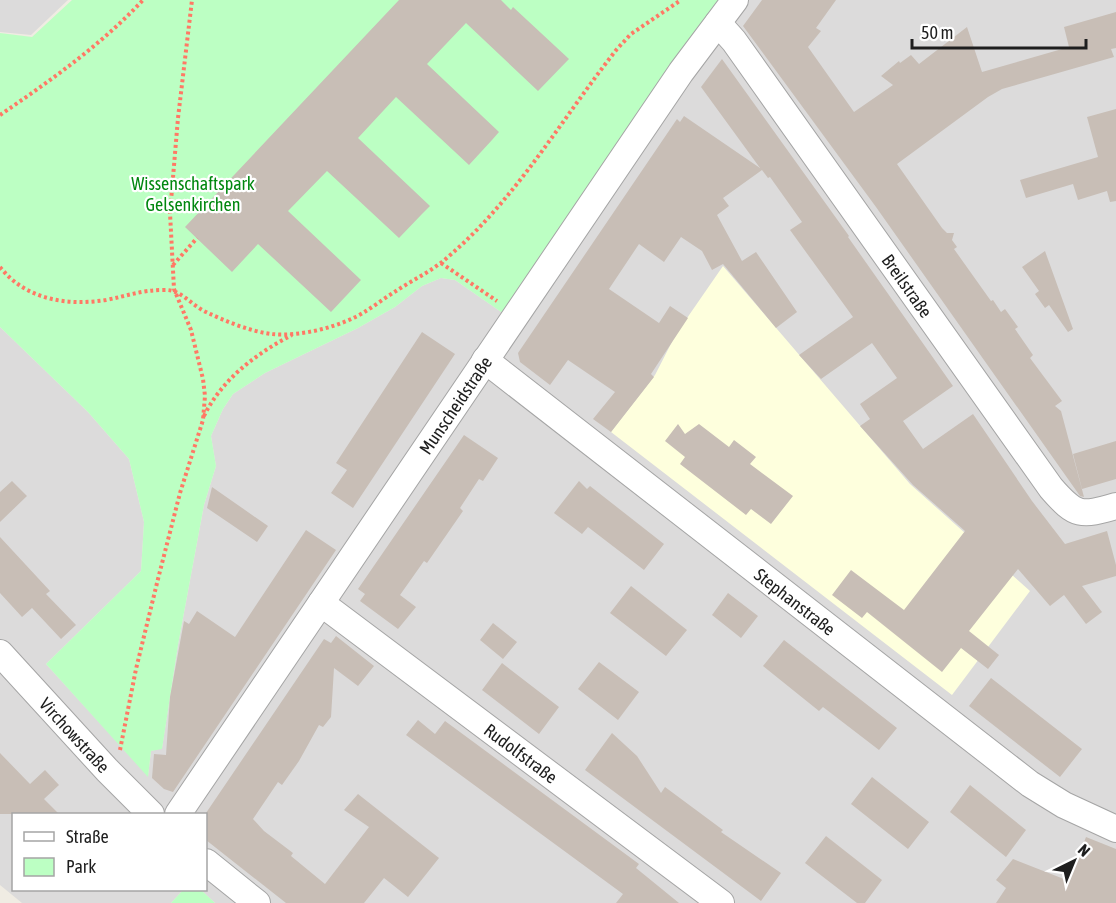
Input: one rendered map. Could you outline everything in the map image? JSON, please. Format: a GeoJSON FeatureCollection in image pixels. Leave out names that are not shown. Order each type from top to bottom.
{"type":"FeatureCollection","features":[{"type":"Feature","properties":{"kind":"street","name":"Munscheidstraße"},"geometry":{"type":"LineString","coordinates":[[179,813],[681,72],[735,0]]}},
{"type":"Feature","properties":{"kind":"street","name":"Breilstraße"},"geometry":{"type":"LineString","coordinates":[[717,23],[734,41],[1051,488],[1066,506],[1083,514],[1116,506]]}},
{"type":"Feature","properties":{"kind":"street","name":"Stephanstraße"},"geometry":{"type":"LineString","coordinates":[[485,360],[1030,784],[1064,805],[1116,829]]}},
{"type":"Feature","properties":{"kind":"street","name":"Rudolfstraße"},"geometry":{"type":"LineString","coordinates":[[321,603],[721,903]]}},
{"type":"Feature","properties":{"kind":"street","name":"Virchowstraße"},"geometry":{"type":"LineString","coordinates":[[0,653],[107,770],[150,813]]}},
{"type":"Feature","properties":{"kind":"street"},"geometry":{"type":"LineString","coordinates":[[207,863],[257,903]]}},
{"type":"Feature","properties":{"kind":"path"},"geometry":{"type":"LineString","coordinates":[[0,115],[88,51],[143,0]]}},
{"type":"Feature","properties":{"kind":"path"},"geometry":{"type":"LineString","coordinates":[[192,0],[178,118],[170,213],[174,290],[191,330],[203,379],[205,396],[203,420]]}},
{"type":"Feature","properties":{"kind":"path"},"geometry":{"type":"LineString","coordinates":[[0,267],[23,289],[54,300],[80,303],[144,290],[174,290],[204,312],[269,334],[295,334],[323,329],[364,313],[441,263],[472,234],[506,198],[617,49],[631,34],[681,0]]}},
{"type":"Feature","properties":{"kind":"path"},"geometry":{"type":"LineString","coordinates":[[172,266],[196,238]]}},
{"type":"Feature","properties":{"kind":"path"},"geometry":{"type":"LineString","coordinates":[[441,263],[484,294],[517,313]]}},
{"type":"Feature","properties":{"kind":"path"},"geometry":{"type":"LineString","coordinates":[[107,770],[119,752],[136,669],[180,494],[209,406],[228,382],[249,362],[269,347],[295,334]]}},
{"type":"Feature","properties":{"kind":"shaded area"},"geometry":{"type":"Polygon","coordinates":[[[0,0],[68,0],[31,35],[0,32],[0,0]]]}},
{"type":"Feature","properties":{"kind":"shaded area"},"geometry":{"type":"Polygon","coordinates":[[[746,0],[1116,0],[1116,903],[215,903],[202,891],[207,891],[207,813],[12,813],[12,891],[182,891],[171,903],[22,903],[0,885],[0,327],[88,412],[129,459],[144,522],[141,571],[46,664],[148,776],[151,751],[162,748],[204,505],[216,466],[211,436],[223,409],[233,394],[265,373],[358,328],[395,307],[422,286],[441,278],[455,280],[507,316],[746,0]]]}},
{"type":"Feature","properties":{"kind":"shaded area"},"geometry":{"type":"Polygon","coordinates":[[[723,266],[910,484],[1030,591],[952,695],[611,432],[655,375],[676,334],[723,266]]]}},
{"type":"Feature","properties":{"kind":"green space","name":"Wissenschaftspark Gelsenkirchen"},"geometry":{"type":"Polygon","coordinates":[[[72,0],[722,0],[507,316],[455,280],[441,278],[422,286],[395,307],[358,328],[265,373],[233,394],[223,409],[211,436],[216,466],[204,505],[178,645],[162,749],[151,751],[148,777],[46,664],[141,571],[144,522],[129,459],[88,412],[0,327],[0,33],[32,37],[72,0]]]}},
{"type":"Feature","properties":{"kind":"green space"},"geometry":{"type":"Polygon","coordinates":[[[182,891],[202,891],[215,903],[171,903],[182,891]]]}},
{"type":"Feature","properties":{"kind":"building","name":"Wissenschaftspark Gelsenkirchen"},"geometry":{"type":"Polygon","coordinates":[[[399,0],[501,0],[511,10],[513,7],[569,59],[538,91],[466,23],[427,64],[499,132],[469,165],[396,97],[358,138],[430,206],[399,238],[327,171],[288,211],[361,280],[331,312],[258,244],[232,272],[185,227],[399,0]]]}},
{"type":"Feature","properties":{"kind":"building"},"geometry":{"type":"Polygon","coordinates":[[[762,0],[836,0],[816,28],[821,31],[808,47],[854,112],[893,85],[881,76],[899,61],[900,63],[911,55],[919,64],[967,27],[982,72],[1069,47],[1064,27],[1116,12],[1116,48],[1111,49],[1114,57],[1002,89],[897,164],[942,228],[947,233],[954,233],[952,240],[957,247],[954,249],[991,301],[993,300],[1001,312],[1005,309],[1018,327],[1015,329],[1033,355],[1030,358],[1062,401],[1055,406],[1061,411],[1084,497],[1080,496],[876,207],[743,26],[762,0]]]}},
{"type":"Feature","properties":{"kind":"building"},"geometry":{"type":"Polygon","coordinates":[[[722,59],[953,386],[903,421],[923,449],[973,414],[1032,501],[1065,544],[1107,531],[1116,565],[1116,576],[1082,586],[1102,612],[1086,624],[1064,595],[1050,606],[1018,569],[969,631],[999,655],[988,669],[961,648],[942,672],[867,612],[862,618],[832,595],[851,570],[904,610],[965,531],[913,485],[860,426],[870,419],[860,404],[897,378],[872,343],[821,379],[799,355],[853,317],[790,230],[802,222],[770,177],[768,178],[762,170],[723,198],[729,206],[717,215],[742,261],[756,252],[797,312],[776,328],[723,264],[712,270],[702,251],[681,237],[664,262],[639,244],[609,289],[659,323],[670,306],[688,318],[651,374],[654,377],[611,432],[593,419],[615,392],[568,360],[550,385],[520,362],[518,353],[677,119],[680,122],[684,116],[760,168],[701,87],[722,59]]]}},
{"type":"Feature","properties":{"kind":"building"},"geometry":{"type":"Polygon","coordinates":[[[1116,109],[1116,201],[1110,202],[1107,191],[1078,200],[1073,184],[1026,198],[1020,180],[1098,157],[1087,117],[1116,109]]]}},
{"type":"Feature","properties":{"kind":"building"},"geometry":{"type":"Polygon","coordinates":[[[1045,251],[1073,329],[1068,332],[1049,305],[1045,308],[1035,294],[1039,291],[1022,267],[1045,251]]]}},
{"type":"Feature","properties":{"kind":"building"},"geometry":{"type":"Polygon","coordinates":[[[422,332],[455,354],[353,508],[331,493],[347,470],[336,463],[422,332]]]}},
{"type":"Feature","properties":{"kind":"building"},"geometry":{"type":"Polygon","coordinates":[[[678,424],[685,434],[699,424],[729,447],[734,440],[756,457],[750,464],[793,496],[771,524],[751,509],[746,515],[680,464],[685,457],[665,441],[678,424]]]}},
{"type":"Feature","properties":{"kind":"building"},"geometry":{"type":"Polygon","coordinates":[[[464,435],[498,458],[483,481],[479,479],[460,508],[463,511],[427,563],[424,561],[400,595],[416,607],[398,629],[360,601],[365,594],[358,589],[464,435]]]}},
{"type":"Feature","properties":{"kind":"building"},"geometry":{"type":"Polygon","coordinates":[[[1116,441],[1116,479],[1082,489],[1073,454],[1116,441]]]}},
{"type":"Feature","properties":{"kind":"building"},"geometry":{"type":"Polygon","coordinates":[[[12,481],[27,496],[0,522],[0,492],[12,481]]]}},
{"type":"Feature","properties":{"kind":"building"},"geometry":{"type":"Polygon","coordinates":[[[579,481],[587,489],[590,486],[664,544],[644,570],[588,527],[582,534],[554,513],[579,481]]]}},
{"type":"Feature","properties":{"kind":"building"},"geometry":{"type":"Polygon","coordinates":[[[212,487],[268,526],[257,542],[207,508],[212,487]]]}},
{"type":"Feature","properties":{"kind":"building"},"geometry":{"type":"Polygon","coordinates":[[[306,530],[336,550],[173,792],[164,789],[152,778],[154,754],[166,755],[170,697],[184,621],[189,624],[197,611],[235,637],[306,530]]]}},
{"type":"Feature","properties":{"kind":"building"},"geometry":{"type":"Polygon","coordinates":[[[0,537],[50,591],[46,594],[76,625],[61,639],[32,608],[22,617],[0,593],[0,537]]]}},
{"type":"Feature","properties":{"kind":"building"},"geometry":{"type":"Polygon","coordinates":[[[631,586],[687,630],[666,656],[610,613],[631,586]]]}},
{"type":"Feature","properties":{"kind":"building"},"geometry":{"type":"Polygon","coordinates":[[[728,593],[758,616],[741,638],[712,615],[728,593]]]}},
{"type":"Feature","properties":{"kind":"building"},"geometry":{"type":"Polygon","coordinates":[[[493,623],[517,642],[503,659],[480,640],[493,623]]]}},
{"type":"Feature","properties":{"kind":"building"},"geometry":{"type":"Polygon","coordinates":[[[336,636],[374,666],[358,686],[334,668],[331,717],[323,727],[319,725],[299,761],[282,785],[278,782],[253,819],[264,831],[293,853],[291,856],[325,884],[369,827],[344,810],[358,794],[439,858],[408,897],[384,878],[364,903],[286,903],[207,841],[206,813],[324,639],[331,643],[336,636]]]}},
{"type":"Feature","properties":{"kind":"building"},"geometry":{"type":"Polygon","coordinates":[[[784,640],[897,728],[879,750],[823,707],[819,711],[763,666],[784,640]]]}},
{"type":"Feature","properties":{"kind":"building"},"geometry":{"type":"Polygon","coordinates":[[[599,662],[639,692],[618,720],[578,689],[599,662]]]}},
{"type":"Feature","properties":{"kind":"building"},"geometry":{"type":"Polygon","coordinates":[[[502,663],[559,707],[539,734],[482,690],[502,663]]]}},
{"type":"Feature","properties":{"kind":"building"},"geometry":{"type":"Polygon","coordinates":[[[991,678],[1082,749],[1060,777],[969,706],[991,678]]]}},
{"type":"Feature","properties":{"kind":"building"},"geometry":{"type":"Polygon","coordinates":[[[418,720],[435,734],[445,721],[639,864],[636,868],[679,903],[616,903],[623,894],[406,735],[418,720]]]}},
{"type":"Feature","properties":{"kind":"building"},"geometry":{"type":"Polygon","coordinates":[[[612,733],[637,756],[661,793],[665,787],[723,830],[721,832],[781,873],[761,901],[585,770],[612,733]]]}},
{"type":"Feature","properties":{"kind":"building"},"geometry":{"type":"Polygon","coordinates":[[[0,753],[30,784],[45,770],[59,785],[44,799],[58,813],[0,814],[0,753]]]}},
{"type":"Feature","properties":{"kind":"building"},"geometry":{"type":"Polygon","coordinates":[[[872,777],[929,822],[908,849],[851,804],[872,777]]]}},
{"type":"Feature","properties":{"kind":"building"},"geometry":{"type":"Polygon","coordinates":[[[970,785],[1026,830],[1006,857],[950,812],[970,785]]]}},
{"type":"Feature","properties":{"kind":"building"},"geometry":{"type":"Polygon","coordinates":[[[826,836],[882,880],[865,903],[857,903],[805,863],[826,836]]]}},
{"type":"Feature","properties":{"kind":"building"},"geometry":{"type":"Polygon","coordinates":[[[1086,837],[1116,849],[1116,903],[996,903],[1006,888],[996,880],[1013,859],[1069,881],[1086,837]]]}}]}
